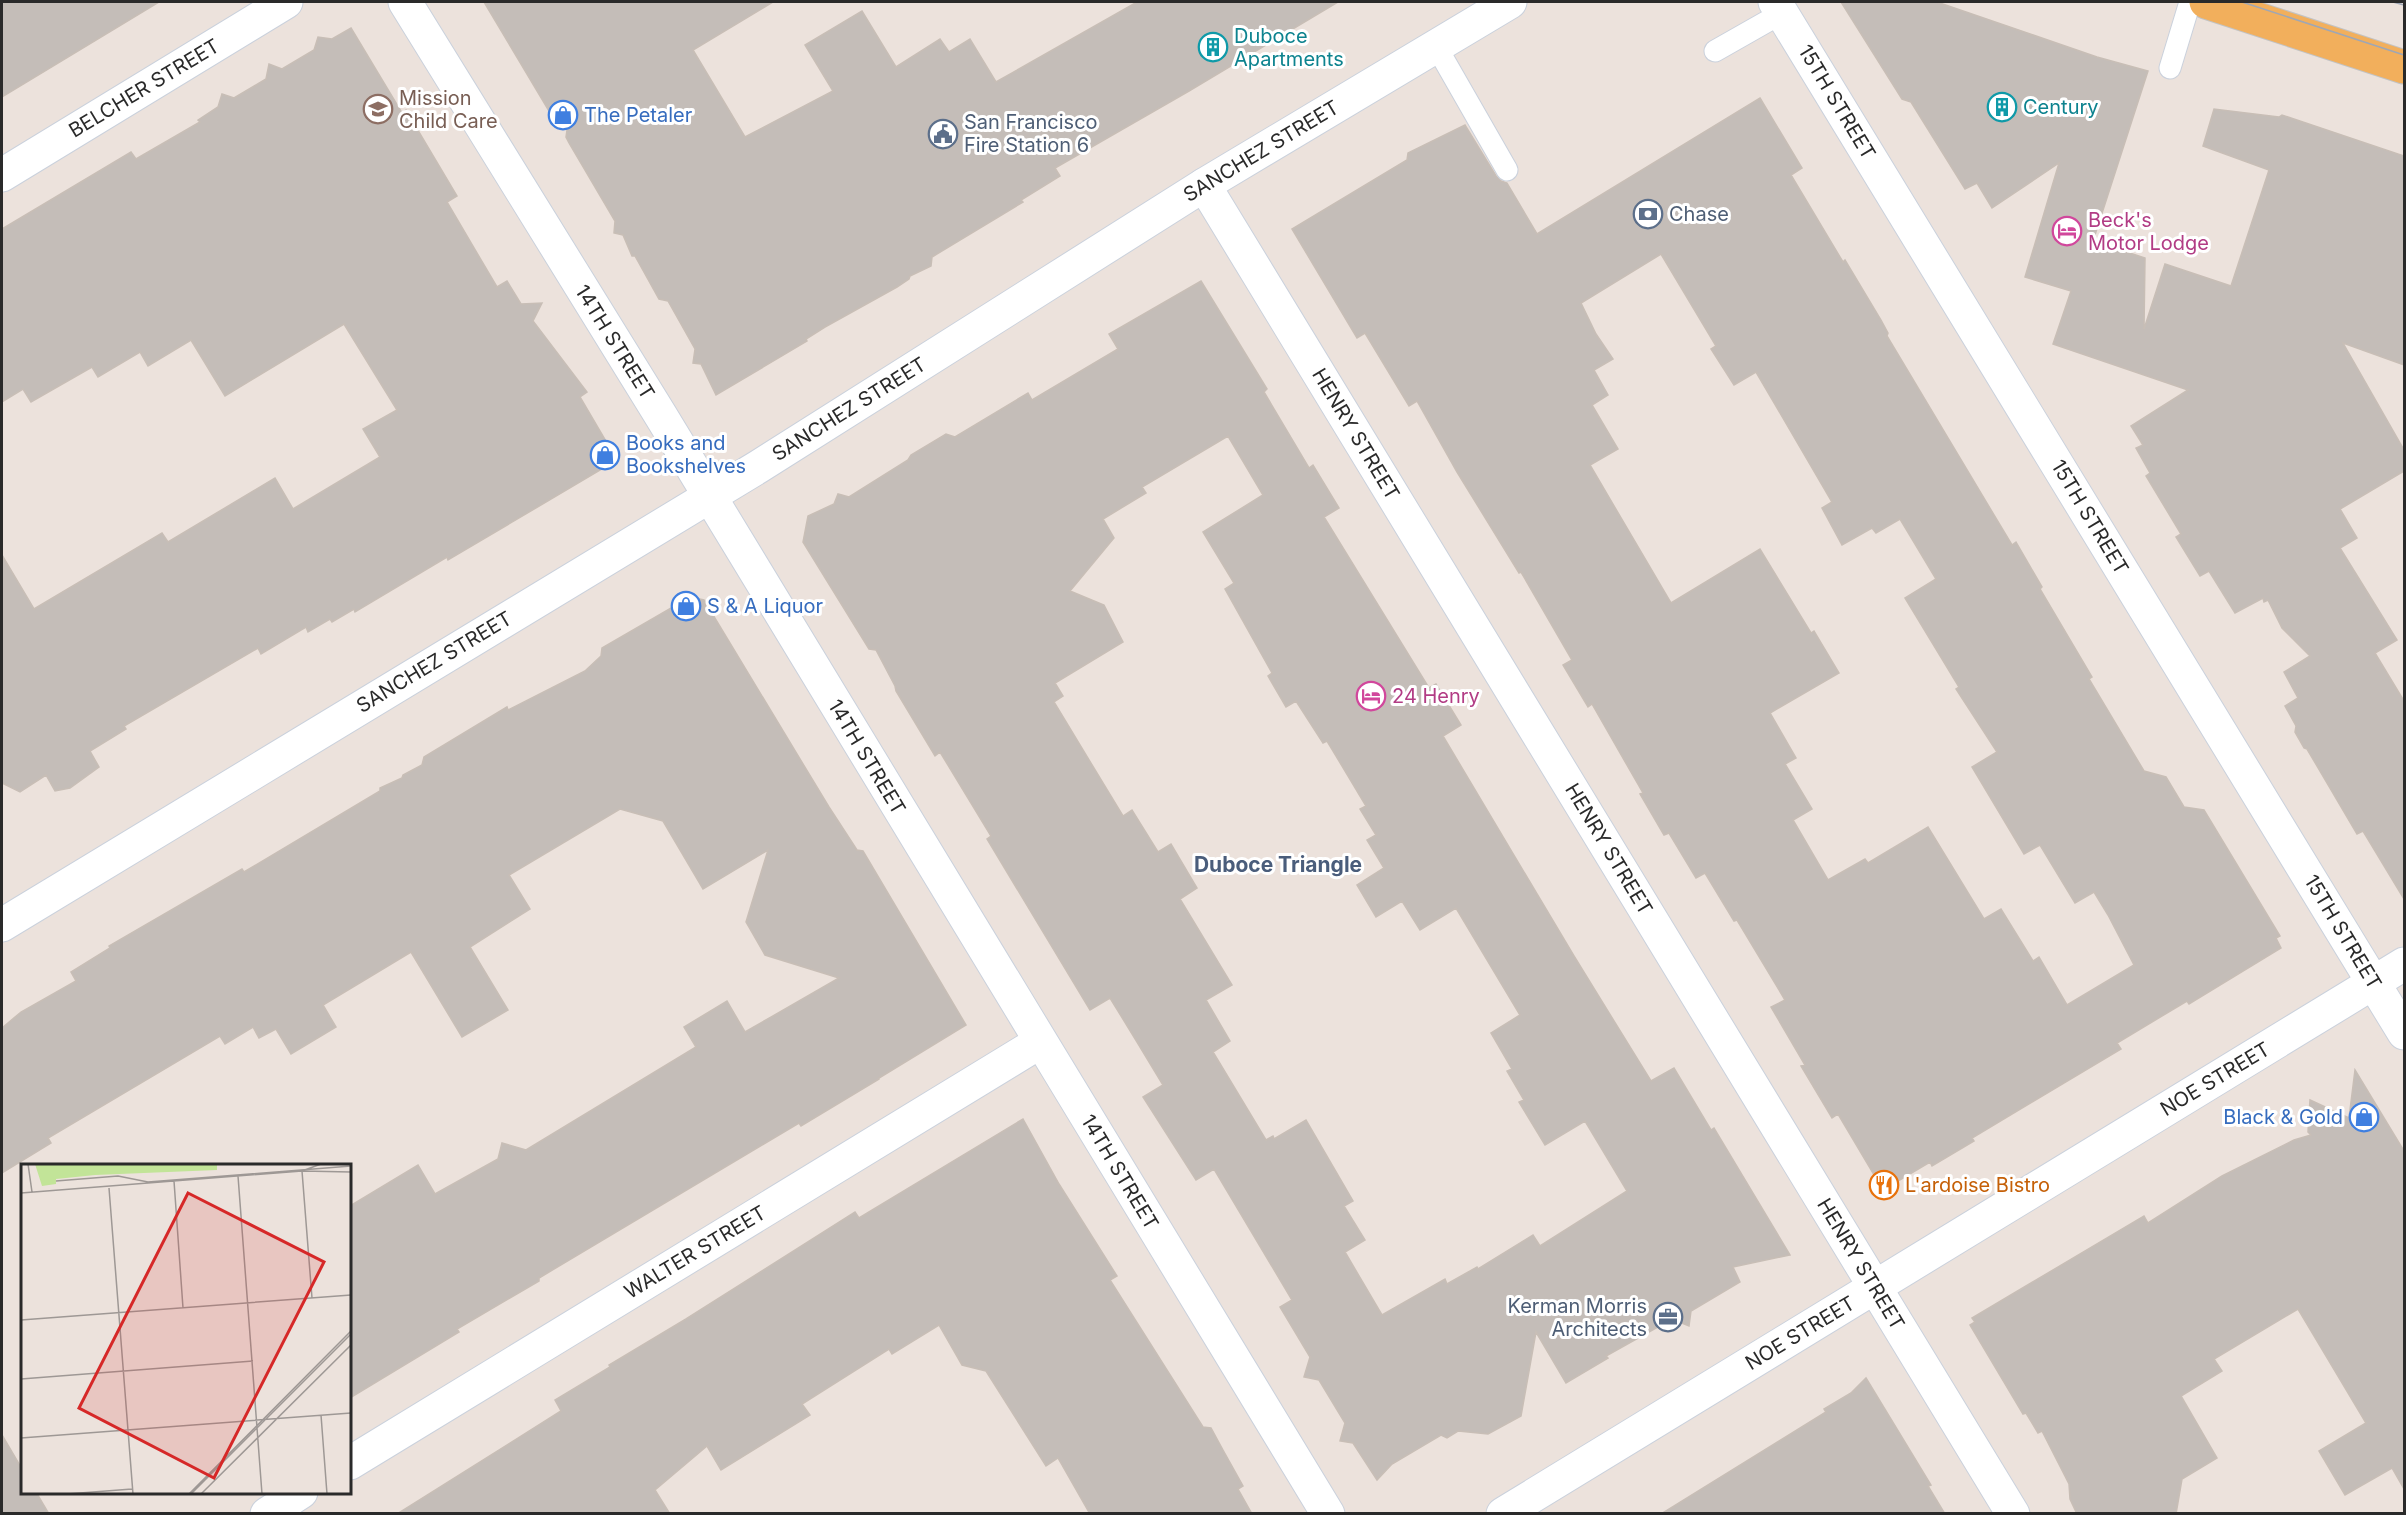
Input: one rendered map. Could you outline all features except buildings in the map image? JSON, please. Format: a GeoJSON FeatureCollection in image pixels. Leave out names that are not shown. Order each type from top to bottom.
{"type":"FeatureCollection","features":[{"type":"Feature","properties":{"kind":"main road"},"geometry":{"type":"LineString","coordinates":[[2206,2],[2404,67]]}},
{"type":"Feature","properties":{"kind":"street","name":"BELCHER STREET"},"geometry":{"type":"LineString","coordinates":[[2,175],[286,2]]}},
{"type":"Feature","properties":{"kind":"street","name":"14TH STREET"},"geometry":{"type":"LineString","coordinates":[[405,2],[709,495],[1328,1514]]}},
{"type":"Feature","properties":{"kind":"street","name":"SANCHEZ STREET"},"geometry":{"type":"LineString","coordinates":[[2,925],[709,495],[1204,185],[1510,2]]}},
{"type":"Feature","properties":{"kind":"street","name":"15TH STREET"},"geometry":{"type":"LineString","coordinates":[[1778,7],[2404,1033]]}},
{"type":"Feature","properties":{"kind":"street","name":"HENRY STREET"},"geometry":{"type":"LineString","coordinates":[[1204,185],[2013,1514]]}},
{"type":"Feature","properties":{"kind":"street","name":"NOE STREET"},"geometry":{"type":"LineString","coordinates":[[1503,1514],[2404,964]]}},
{"type":"Feature","properties":{"kind":"street","name":"WALTER STREET"},"geometry":{"type":"LineString","coordinates":[[351,1462],[1040,1042]]}},
{"type":"Feature","properties":{"kind":"street"},"geometry":{"type":"LineString","coordinates":[[267,1514],[298,1494]]}},
{"type":"Feature","properties":{"kind":"lane"},"geometry":{"type":"LineString","coordinates":[[2170,68],[2190,2]]}},
{"type":"Feature","properties":{"kind":"lane"},"geometry":{"type":"LineString","coordinates":[[1715,51],[1778,7]]}},
{"type":"Feature","properties":{"kind":"lane"},"geometry":{"type":"LineString","coordinates":[[1436,46],[1507,170]]}},
{"type":"Feature","properties":{"kind":"tram line"},"geometry":{"type":"LineString","coordinates":[[2242,2],[2404,55]]}},
{"type":"Feature","properties":{"kind":"tram line"},"geometry":{"type":"LineString","coordinates":[[2393,2],[2404,5]]}},
{"type":"Feature","properties":{"kind":"place","name":"Duboce Apartments"},"geometry":{"type":"Point","coordinates":[1213,47]}},
{"type":"Feature","properties":{"kind":"place","name":"Century"},"geometry":{"type":"Point","coordinates":[2002,107]}},
{"type":"Feature","properties":{"kind":"place","name":"Mission Child Care"},"geometry":{"type":"Point","coordinates":[378,109]}},
{"type":"Feature","properties":{"kind":"place","name":"The Petaler"},"geometry":{"type":"Point","coordinates":[563,115]}},
{"type":"Feature","properties":{"kind":"place","name":"San Francisco Fire Station 6"},"geometry":{"type":"Point","coordinates":[943,134]}},
{"type":"Feature","properties":{"kind":"place","name":"Chase"},"geometry":{"type":"Point","coordinates":[1648,214]}},
{"type":"Feature","properties":{"kind":"place","name":"Beck's Motor Lodge"},"geometry":{"type":"Point","coordinates":[2067,231]}},
{"type":"Feature","properties":{"kind":"place","name":"Books and Bookshelves"},"geometry":{"type":"Point","coordinates":[605,455]}},
{"type":"Feature","properties":{"kind":"place","name":"S & A Liquor"},"geometry":{"type":"Point","coordinates":[686,606]}},
{"type":"Feature","properties":{"kind":"place","name":"24 Henry"},"geometry":{"type":"Point","coordinates":[1371,696]}},
{"type":"Feature","properties":{"kind":"place","name":"Black & Gold"},"geometry":{"type":"Point","coordinates":[2364,1117]}},
{"type":"Feature","properties":{"kind":"place","name":"L'ardoise Bistro"},"geometry":{"type":"Point","coordinates":[1884,1185]}},
{"type":"Feature","properties":{"kind":"place","name":"Kerman Morris Architects"},"geometry":{"type":"Point","coordinates":[1668,1317]}},
{"type":"Feature","properties":{"kind":"district","name":"Duboce Triangle"},"geometry":{"type":"Point","coordinates":[1278,865]}}]}
